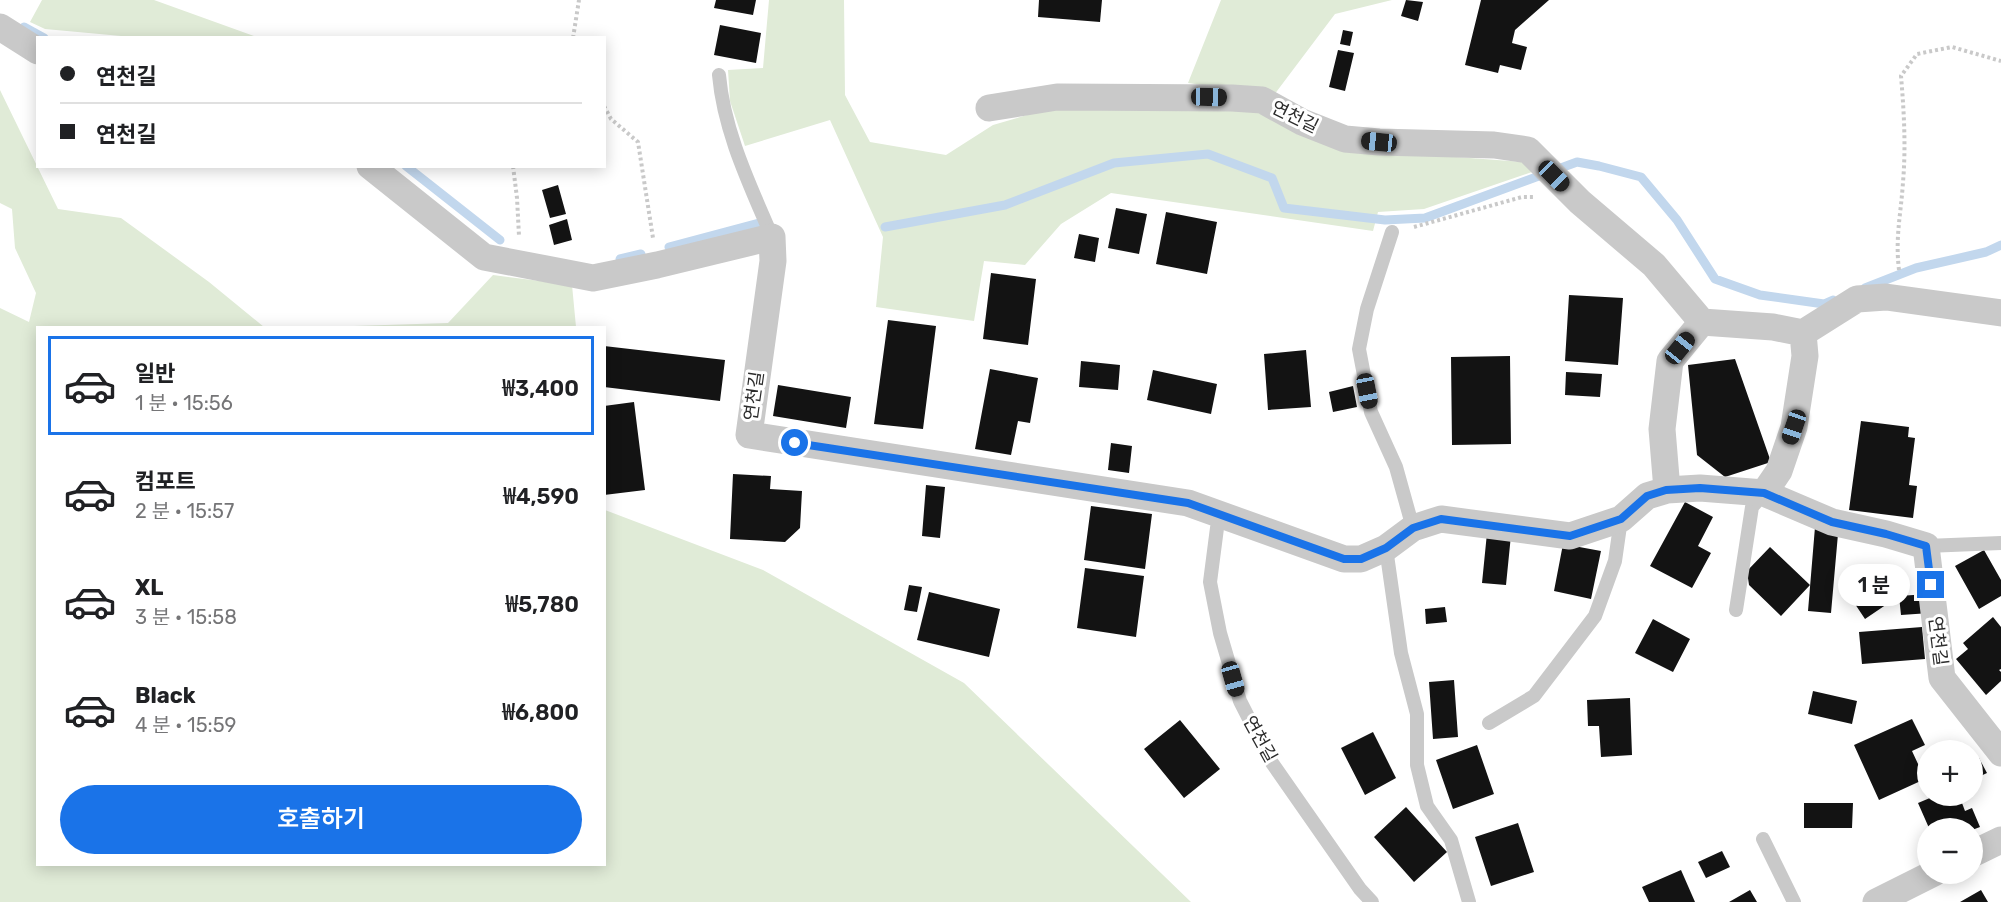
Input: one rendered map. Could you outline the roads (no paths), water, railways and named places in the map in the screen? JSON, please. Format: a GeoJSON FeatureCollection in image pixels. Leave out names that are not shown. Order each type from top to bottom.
{"type":"FeatureCollection","features":[{"type":"Feature","properties":{"kind":"street"},"geometry":{"type":"LineString","coordinates":[[0,27],[36,50]]}},
{"type":"Feature","properties":{"kind":"street","name":"연천길"},"geometry":{"type":"LineString","coordinates":[[989,108],[1057,97],[1162,96],[1262,100],[1302,122],[1345,139],[1494,145],[1528,150],[1573,195],[1654,265],[1702,322]]}},
{"type":"Feature","properties":{"kind":"street"},"geometry":{"type":"LineString","coordinates":[[373,168],[484,257],[593,278],[657,266],[772,237]]}},
{"type":"Feature","properties":{"kind":"street","name":"연천길"},"geometry":{"type":"LineString","coordinates":[[772,237],[773,261],[749,435],[1188,503],[1344,559],[1361,559],[1386,548],[1413,528],[1441,519],[1570,536],[1621,519],[1647,496],[1666,490],[1700,488],[1764,493],[1832,522],[1926,546],[1942,678],[2001,753]]}},
{"type":"Feature","properties":{"kind":"street"},"geometry":{"type":"LineString","coordinates":[[1666,490],[1662,429],[1670,361],[1702,322],[1773,327],[1803,333],[1857,299],[1886,297],[2001,313]]}},
{"type":"Feature","properties":{"kind":"street"},"geometry":{"type":"LineString","coordinates":[[1764,493],[1779,471],[1794,427],[1805,356],[1803,333]]}},
{"type":"Feature","properties":{"kind":"street"},"geometry":{"type":"LineString","coordinates":[[1983,849],[2001,840]]}},
{"type":"Feature","properties":{"kind":"street"},"geometry":{"type":"LineString","coordinates":[[1876,902],[1917,882]]}},
{"type":"Feature","properties":{"kind":"lane","name":"연천길"},"geometry":{"type":"LineString","coordinates":[[719,75],[722,102],[737,152],[772,237]]}},
{"type":"Feature","properties":{"kind":"lane"},"geometry":{"type":"LineString","coordinates":[[1392,232],[1367,309],[1359,349],[1371,411],[1396,467],[1413,528]]}},
{"type":"Feature","properties":{"kind":"lane"},"geometry":{"type":"LineString","coordinates":[[1736,610],[1752,507],[1764,493]]}},
{"type":"Feature","properties":{"kind":"lane","name":"연천길"},"geometry":{"type":"LineString","coordinates":[[1223,515],[1217,528],[1210,582],[1220,633],[1240,701],[1270,760],[1360,889],[1372,902]]}},
{"type":"Feature","properties":{"kind":"lane"},"geometry":{"type":"LineString","coordinates":[[1489,723],[1534,696],[1595,616],[1615,561],[1621,519]]}},
{"type":"Feature","properties":{"kind":"lane","name":"연천길"},"geometry":{"type":"LineString","coordinates":[[1926,546],[2001,543]]}},
{"type":"Feature","properties":{"kind":"lane"},"geometry":{"type":"LineString","coordinates":[[1386,548],[1401,653],[1417,714],[1417,765],[1427,806],[1451,840],[1469,902]]}},
{"type":"Feature","properties":{"kind":"lane"},"geometry":{"type":"LineString","coordinates":[[1763,838],[1794,902]]}},
{"type":"Feature","properties":{"kind":"waterway"},"geometry":{"type":"LineString","coordinates":[[24,27],[40,36]]}},
{"type":"Feature","properties":{"kind":"waterway"},"geometry":{"type":"LineString","coordinates":[[885,227],[1005,205],[1114,163],[1208,154],[1272,178],[1284,208],[1385,220],[1425,218],[1577,162],[1641,177],[1677,220],[1715,279],[1760,295],[1824,304],[1833,300]]}},
{"type":"Feature","properties":{"kind":"waterway"},"geometry":{"type":"LineString","coordinates":[[409,168],[500,240]]}},
{"type":"Feature","properties":{"kind":"waterway"},"geometry":{"type":"LineString","coordinates":[[669,247],[759,223]]}},
{"type":"Feature","properties":{"kind":"waterway"},"geometry":{"type":"LineString","coordinates":[[1865,288],[1916,268],[1986,252],[2001,245]]}},
{"type":"Feature","properties":{"kind":"waterway"},"geometry":{"type":"LineString","coordinates":[[620,259],[641,254]]}}]}
